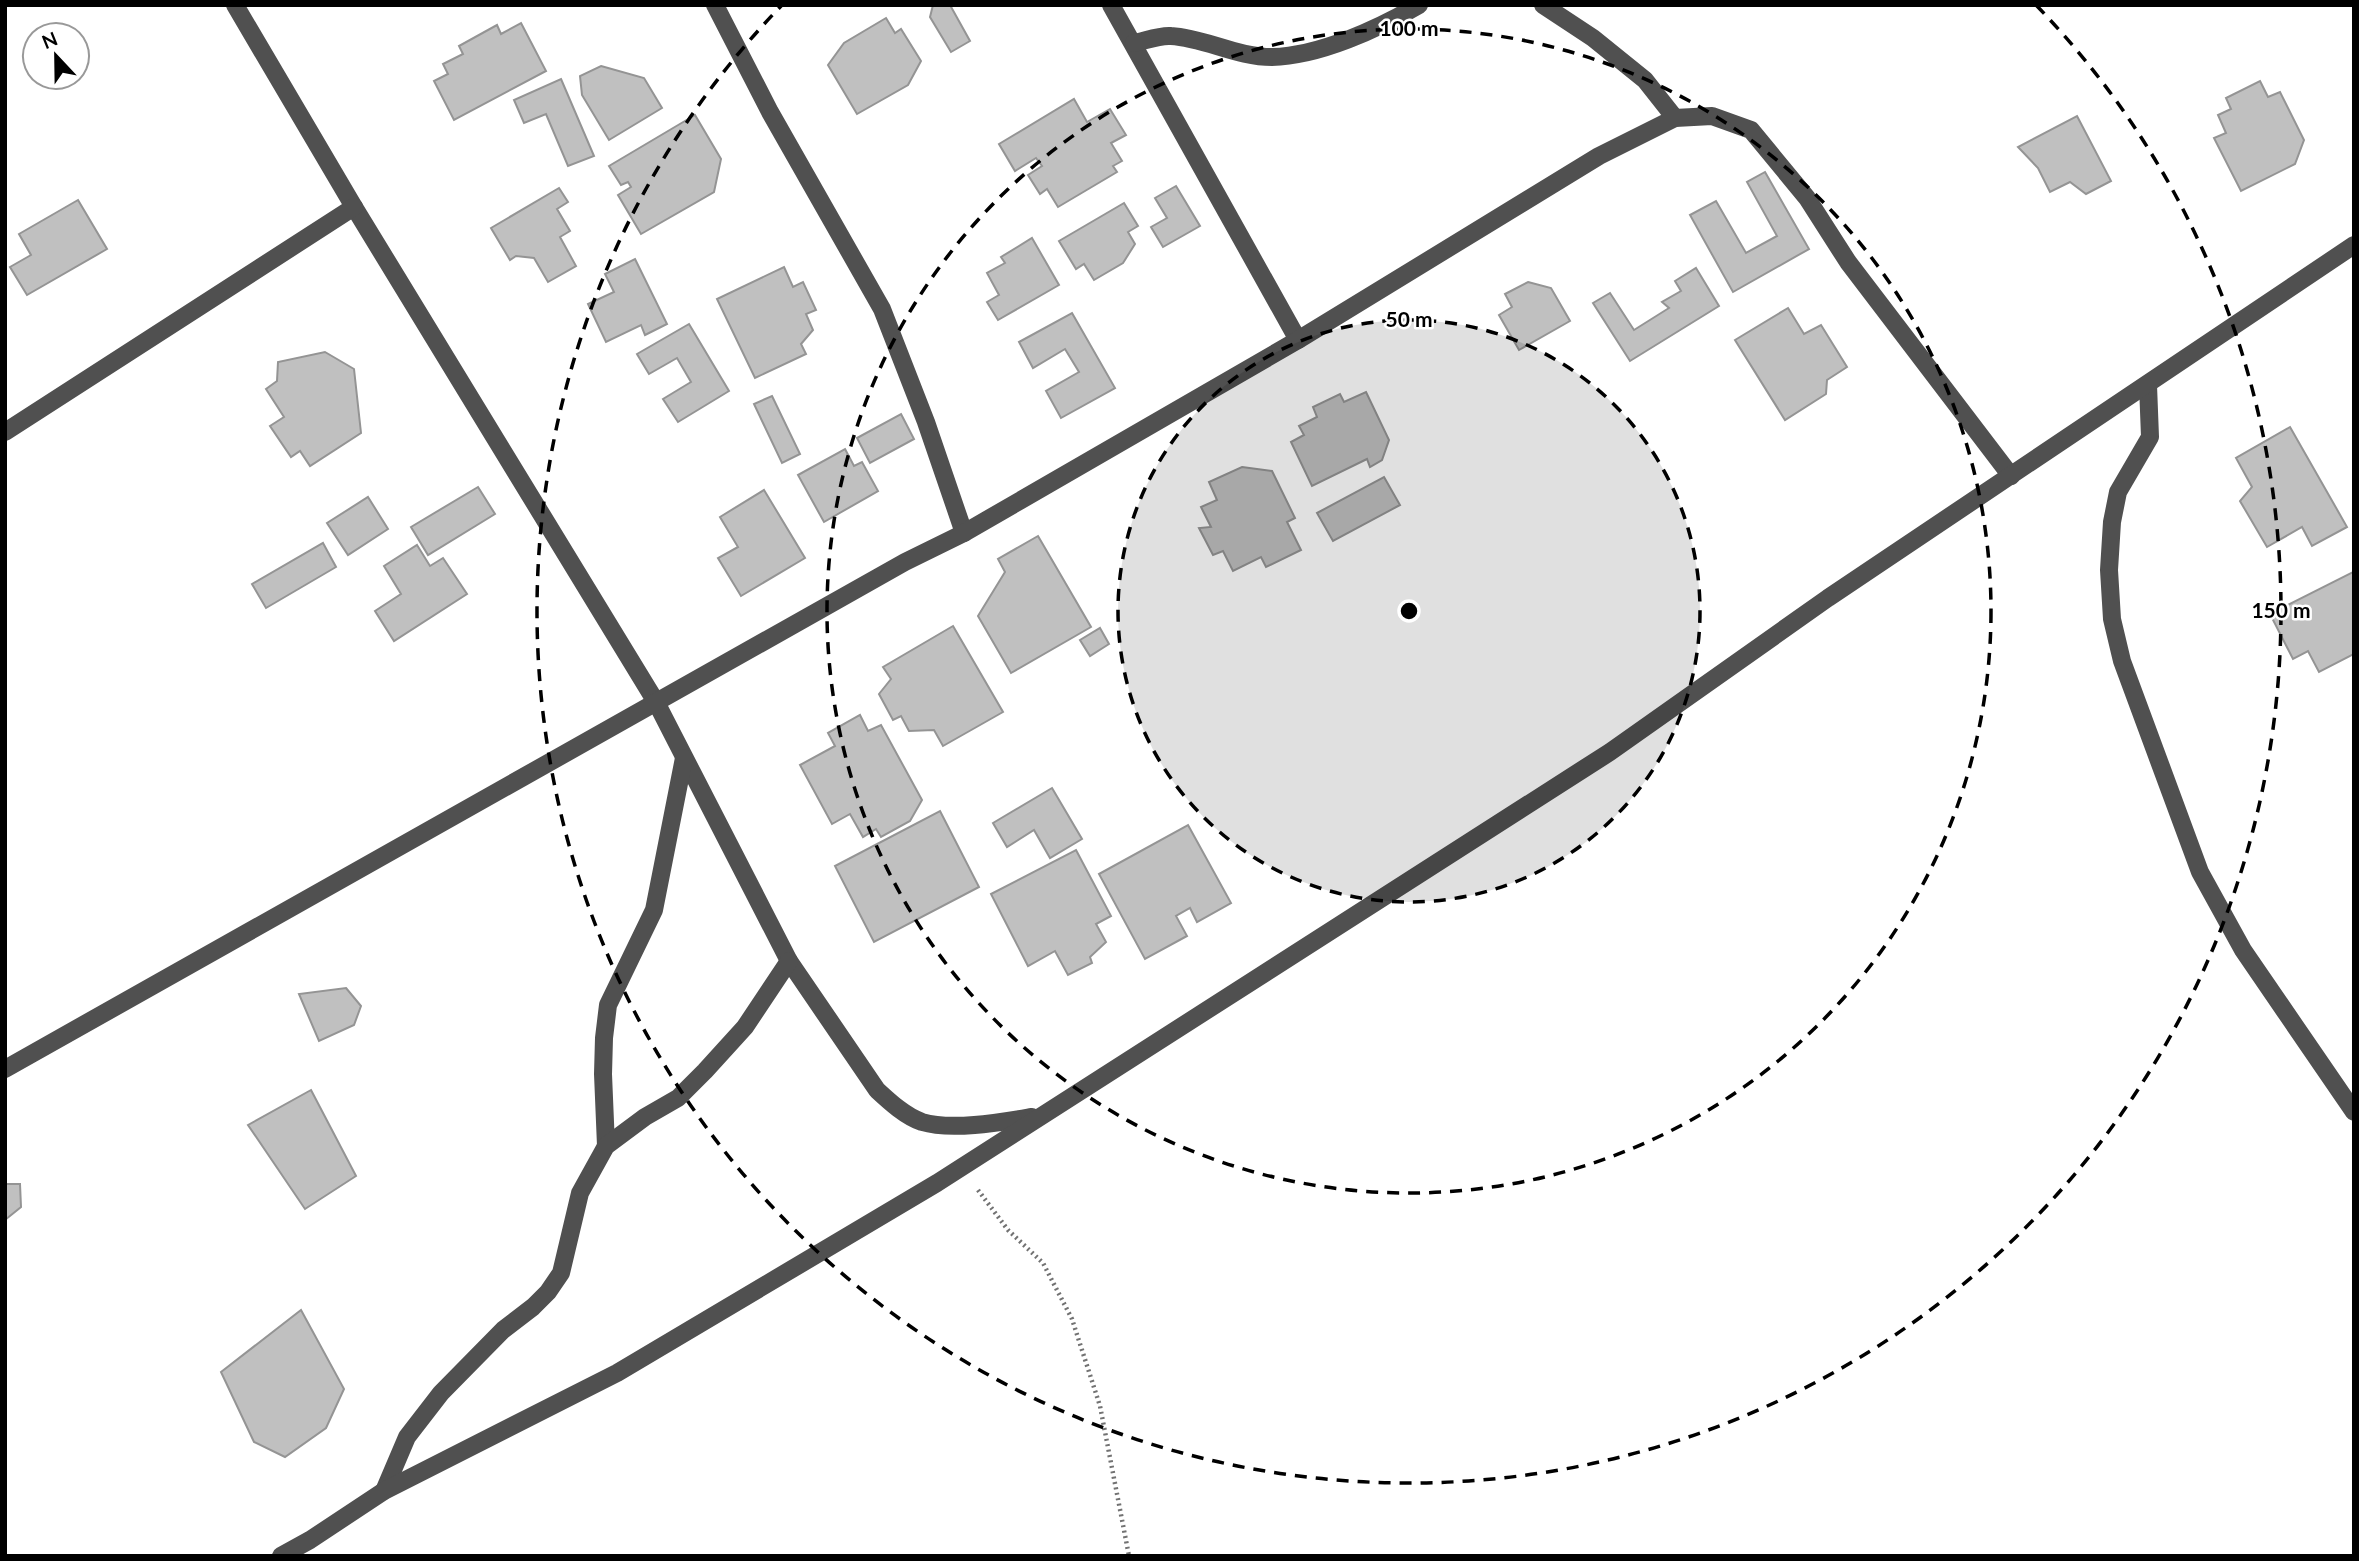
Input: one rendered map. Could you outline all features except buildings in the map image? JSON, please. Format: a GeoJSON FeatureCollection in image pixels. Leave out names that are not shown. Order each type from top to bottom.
{"type":"FeatureCollection","features":[{"type":"Feature","properties":{"kind":"street"},"geometry":{"type":"LineString","coordinates":[[235,5],[354,207],[656,702],[789,961],[877,1090],[896,1107],[922,1122],[976,1125],[1041,1116]]}},
{"type":"Feature","properties":{"kind":"street"},"geometry":{"type":"LineString","coordinates":[[715,5],[770,112],[882,309],[926,422],[964,533]]}},
{"type":"Feature","properties":{"kind":"street"},"geometry":{"type":"LineString","coordinates":[[1111,5],[1298,340]]}},
{"type":"Feature","properties":{"kind":"street"},"geometry":{"type":"LineString","coordinates":[[1134,43],[1168,35],[1203,40],[1240,52],[1270,57],[1304,52],[1357,36],[1419,5]]}},
{"type":"Feature","properties":{"kind":"street"},"geometry":{"type":"LineString","coordinates":[[1543,5],[1593,38],[1645,80],[1675,118]]}},
{"type":"Feature","properties":{"kind":"street"},"geometry":{"type":"LineString","coordinates":[[5,1069],[905,562],[964,533],[1298,340],[1599,156],[1675,118],[1712,116],[1751,130],[1807,198],[1848,262],[2011,476]]}},
{"type":"Feature","properties":{"kind":"street"},"geometry":{"type":"LineString","coordinates":[[5,432],[354,207]]}},
{"type":"Feature","properties":{"kind":"street"},"geometry":{"type":"LineString","coordinates":[[281,1556],[312,1548],[384,1491],[617,1373],[961,1167],[1610,752],[1828,598],[2354,245]]}},
{"type":"Feature","properties":{"kind":"street"},"geometry":{"type":"LineString","coordinates":[[2148,385],[2150,437],[2118,492],[2112,522],[2109,570],[2112,619],[2122,661],[2200,872],[2243,950],[2354,1112]]}},
{"type":"Feature","properties":{"kind":"street"},"geometry":{"type":"LineString","coordinates":[[606,1146],[603,1074],[608,1005],[654,910],[684,758]]}},
{"type":"Feature","properties":{"kind":"street"},"geometry":{"type":"LineString","coordinates":[[384,1491],[407,1437],[440,1393],[503,1330],[533,1307],[561,1273],[580,1193],[606,1146],[645,1117],[678,1098],[705,1071],[745,1027],[789,961]]}},
{"type":"Feature","properties":{"kind":"path"},"geometry":{"type":"LineString","coordinates":[[961,1167],[1008,1230],[1043,1263],[1072,1318],[1100,1406],[1129,1556]]}}]}
